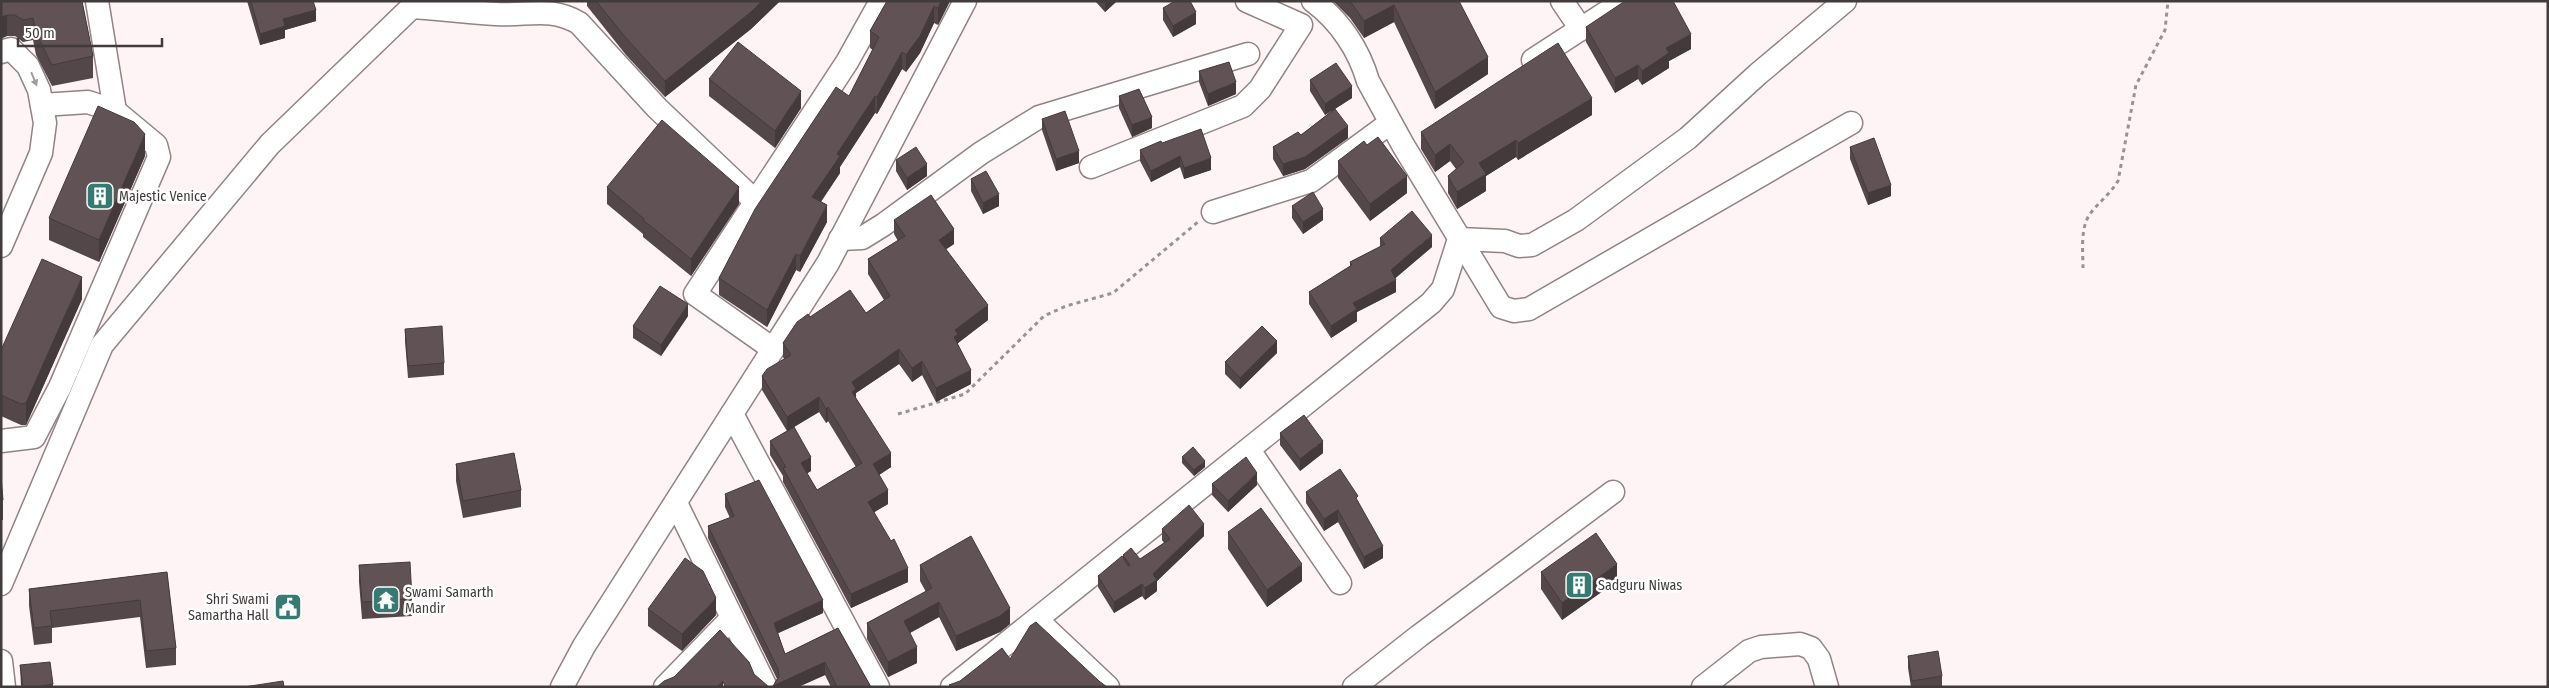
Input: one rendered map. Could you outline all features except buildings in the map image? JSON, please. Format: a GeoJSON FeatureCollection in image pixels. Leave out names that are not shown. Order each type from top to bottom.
{"type":"FeatureCollection","features":[{"type":"Feature","properties":{"kind":"street"},"geometry":{"type":"LineString","coordinates":[[97,1],[115,111]]}},
{"type":"Feature","properties":{"kind":"street"},"geometry":{"type":"LineString","coordinates":[[773,349],[695,294],[847,62],[881,1]]}},
{"type":"Feature","properties":{"kind":"street"},"geometry":{"type":"LineString","coordinates":[[562,687],[584,646],[828,263],[965,1]]}},
{"type":"Feature","properties":{"kind":"street"},"geometry":{"type":"LineString","coordinates":[[1091,167],[1243,106],[1260,89],[1301,25],[1247,1]]}},
{"type":"Feature","properties":{"kind":"street"},"geometry":{"type":"LineString","coordinates":[[1313,1],[1324,9],[1354,46],[1362,60],[1368,81],[1390,123],[1411,140],[1459,240],[1501,307],[1514,311],[1529,309],[1851,123]]}},
{"type":"Feature","properties":{"kind":"street"},"geometry":{"type":"LineString","coordinates":[[1562,1],[1581,29]]}},
{"type":"Feature","properties":{"kind":"street"},"geometry":{"type":"LineString","coordinates":[[1516,71],[1624,1]]}},
{"type":"Feature","properties":{"kind":"street"},"geometry":{"type":"LineString","coordinates":[[1459,240],[1505,241],[1520,246],[1532,245],[1576,220],[1688,138],[1758,74],[1845,1]]}},
{"type":"Feature","properties":{"kind":"street"},"geometry":{"type":"LineString","coordinates":[[1,584],[102,345],[270,144],[415,4],[499,14],[551,12],[568,16],[580,23],[657,108],[755,201]]}},
{"type":"Feature","properties":{"kind":"street"},"geometry":{"type":"LineString","coordinates":[[1,52],[11,49],[28,66],[42,105],[45,123],[41,152],[1,246]]}},
{"type":"Feature","properties":{"kind":"street"},"geometry":{"type":"LineString","coordinates":[[840,240],[862,238],[883,225],[981,153],[1039,117],[1248,54]]}},
{"type":"Feature","properties":{"kind":"street"},"geometry":{"type":"LineString","coordinates":[[1,441],[34,437],[64,378],[159,157],[156,145],[115,111],[88,102],[42,105]]}},
{"type":"Feature","properties":{"kind":"street"},"geometry":{"type":"LineString","coordinates":[[1213,212],[1311,181],[1390,123]]}},
{"type":"Feature","properties":{"kind":"street"},"geometry":{"type":"LineString","coordinates":[[952,687],[1431,303],[1443,288],[1459,240]]}},
{"type":"Feature","properties":{"kind":"street"},"geometry":{"type":"LineString","coordinates":[[732,414],[878,687]]}},
{"type":"Feature","properties":{"kind":"street"},"geometry":{"type":"LineString","coordinates":[[1249,450],[1340,583]]}},
{"type":"Feature","properties":{"kind":"street"},"geometry":{"type":"LineString","coordinates":[[1354,687],[1419,636],[1613,492]]}},
{"type":"Feature","properties":{"kind":"street"},"geometry":{"type":"LineString","coordinates":[[676,502],[766,687]]}},
{"type":"Feature","properties":{"kind":"street"},"geometry":{"type":"LineString","coordinates":[[665,687],[732,618]]}},
{"type":"Feature","properties":{"kind":"street"},"geometry":{"type":"LineString","coordinates":[[1037,620],[1108,687]]}},
{"type":"Feature","properties":{"kind":"street"},"geometry":{"type":"LineString","coordinates":[[1703,687],[1749,651],[1761,647],[1800,644],[1811,648],[1819,659],[1827,687]]}},
{"type":"Feature","properties":{"kind":"street"},"geometry":{"type":"LineString","coordinates":[[1,661],[4,687]]}},
{"type":"Feature","properties":{"kind":"path"},"geometry":{"type":"LineString","coordinates":[[2083,268],[2084,226],[2090,214],[2112,192],[2118,181],[2136,85],[2165,30],[2168,1]]}},
{"type":"Feature","properties":{"kind":"path"},"geometry":{"type":"LineString","coordinates":[[898,414],[965,394],[1044,316],[1066,306],[1113,293],[1213,212]]}},
{"type":"Feature","properties":{"kind":"place","name":"Majestic Venice"},"geometry":{"type":"Point","coordinates":[100,196]}},
{"type":"Feature","properties":{"kind":"place","name":"Sadguru Niwas"},"geometry":{"type":"Point","coordinates":[1579,585]}},
{"type":"Feature","properties":{"kind":"place","name":"Swami Samarth Mandir"},"geometry":{"type":"Point","coordinates":[386,600]}},
{"type":"Feature","properties":{"kind":"place","name":"Shri Swami Samartha Hall"},"geometry":{"type":"Point","coordinates":[288,607]}}]}
